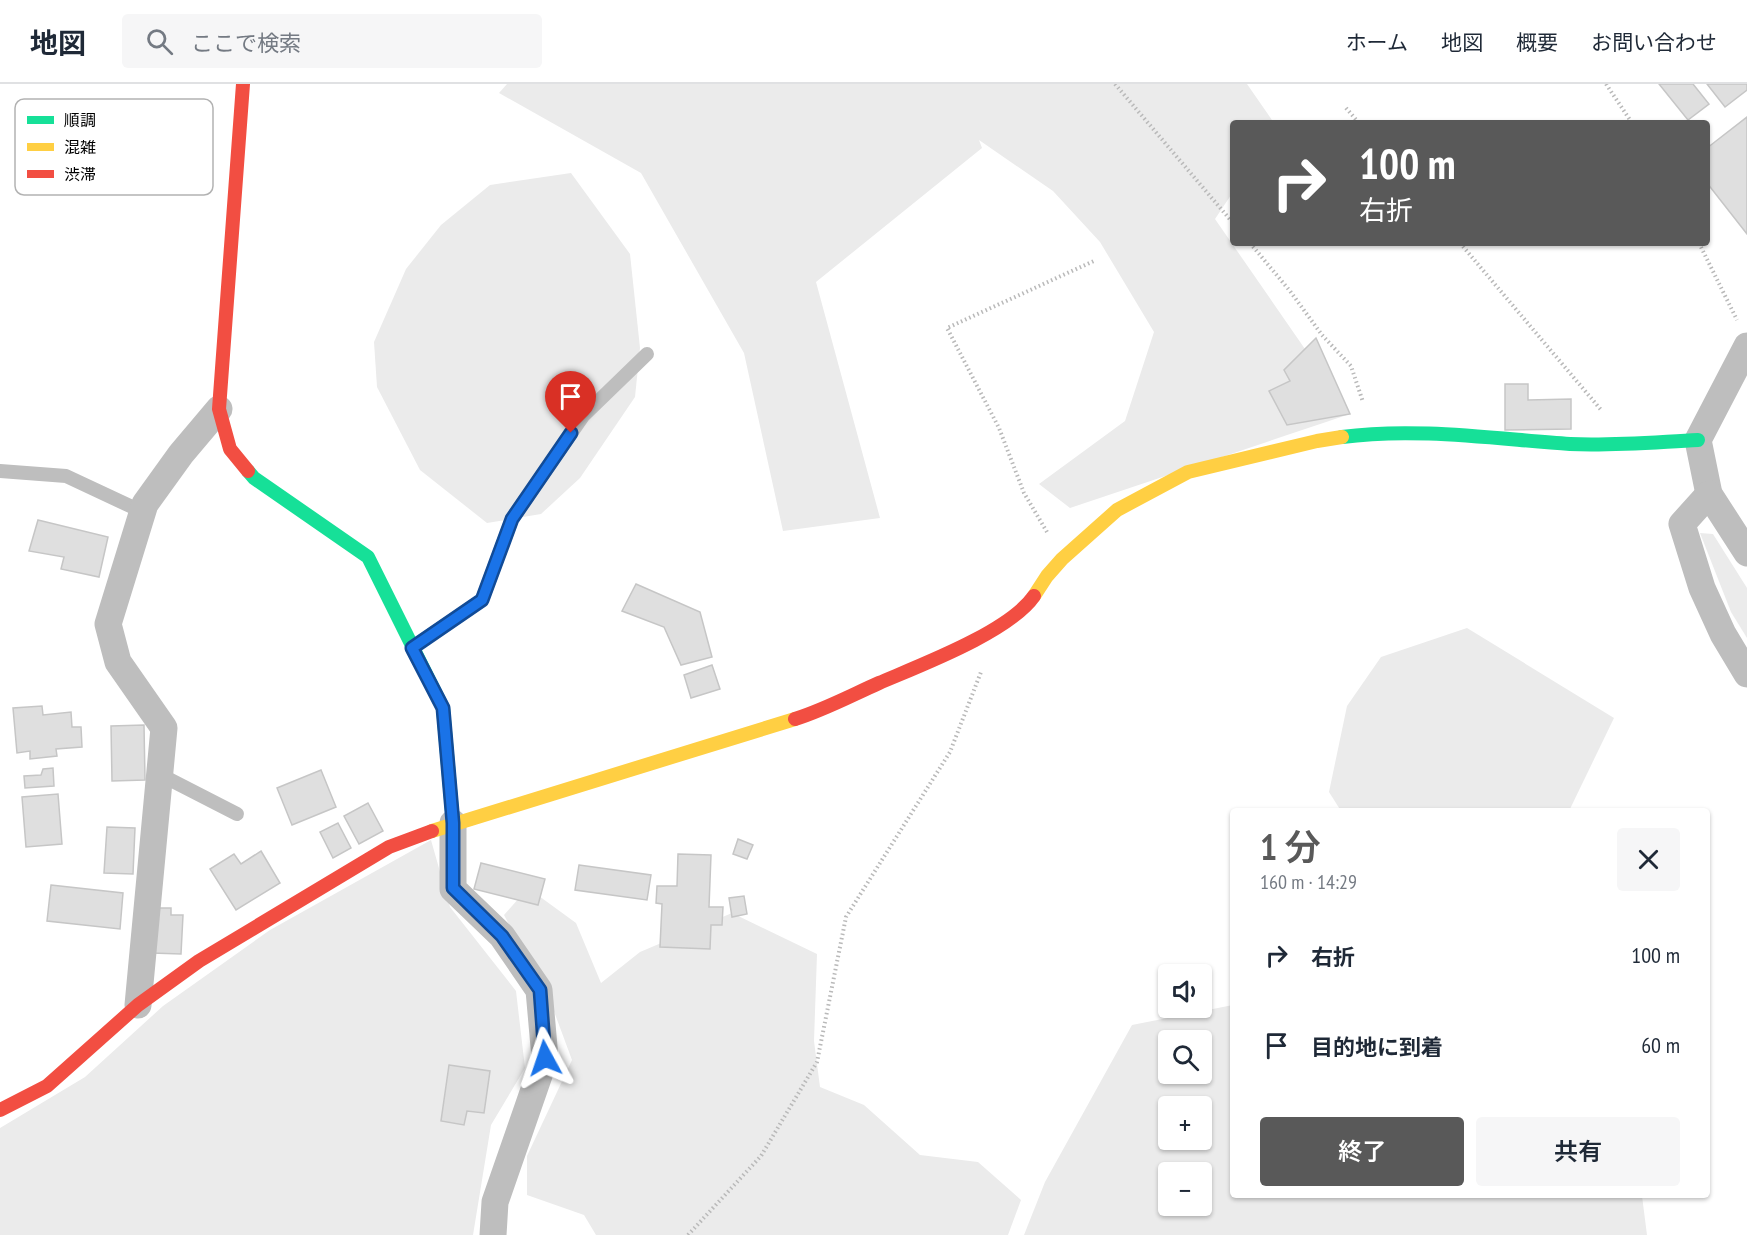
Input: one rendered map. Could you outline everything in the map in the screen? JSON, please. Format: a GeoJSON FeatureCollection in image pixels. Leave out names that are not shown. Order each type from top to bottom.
{"type":"FeatureCollection","features":[{"type":"Feature","properties":{"kind":"street"},"geometry":{"type":"LineString","coordinates":[[243,84],[219,409],[230,449],[254,478],[368,557],[443,708],[453,823],[453,888],[502,936],[540,990],[545,1058],[495,1202],[493,1235]]}},
{"type":"Feature","properties":{"kind":"street"},"geometry":{"type":"LineString","coordinates":[[1744,338],[1698,440],[1709,494],[1747,553]]}},
{"type":"Feature","properties":{"kind":"street"},"geometry":{"type":"LineString","coordinates":[[138,1005],[164,728],[118,662],[108,624],[145,504],[181,454],[219,409]]}},
{"type":"Feature","properties":{"kind":"street"},"geometry":{"type":"LineString","coordinates":[[0,1110],[47,1086],[138,1005],[199,960],[318,887],[389,847],[453,823],[805,716],[951,651],[999,627],[1029,603],[1047,576],[1062,559],[1117,510],[1188,472],[1317,441],[1373,434],[1502,438],[1572,444],[1630,444],[1698,440]]}},
{"type":"Feature","properties":{"kind":"street"},"geometry":{"type":"LineString","coordinates":[[1709,494],[1682,524],[1702,588],[1723,634],[1747,674]]}},
{"type":"Feature","properties":{"kind":"lane"},"geometry":{"type":"LineString","coordinates":[[412,648],[482,600],[512,519],[583,416],[647,354]]}},
{"type":"Feature","properties":{"kind":"lane"},"geometry":{"type":"LineString","coordinates":[[0,471],[66,476],[143,512]]}},
{"type":"Feature","properties":{"kind":"lane"},"geometry":{"type":"LineString","coordinates":[[159,774],[237,814]]}},
{"type":"Feature","properties":{"kind":"path"},"geometry":{"type":"LineString","coordinates":[[1115,84],[1230,220]]}},
{"type":"Feature","properties":{"kind":"path"},"geometry":{"type":"LineString","coordinates":[[1606,84],[1630,120]]}},
{"type":"Feature","properties":{"kind":"path"},"geometry":{"type":"LineString","coordinates":[[1346,108],[1356,120]]}},
{"type":"Feature","properties":{"kind":"path"},"geometry":{"type":"LineString","coordinates":[[1252,246],[1323,335],[1351,366],[1373,434]]}},
{"type":"Feature","properties":{"kind":"path"},"geometry":{"type":"LineString","coordinates":[[1463,246],[1630,444]]}},
{"type":"Feature","properties":{"kind":"path"},"geometry":{"type":"LineString","coordinates":[[1700,246],[1744,338]]}},
{"type":"Feature","properties":{"kind":"path"},"geometry":{"type":"LineString","coordinates":[[1062,559],[1024,492],[999,428],[947,328],[1096,260]]}},
{"type":"Feature","properties":{"kind":"path"},"geometry":{"type":"LineString","coordinates":[[688,1235],[761,1156],[817,1062],[846,917],[950,752],[982,669]]}},
{"type":"Feature","properties":{"kind":"shaded area"},"geometry":{"type":"Polygon","coordinates":[[[507,84],[1247,84],[1272,120],[1230,120],[1230,196],[1215,219],[1230,241],[1230,246],[1234,246],[1350,414],[1070,508],[1039,484],[1125,421],[1154,332],[1100,242],[1053,191],[979,140],[982,148],[816,282],[880,518],[783,531],[744,353],[641,173],[499,93],[507,84]]]}},
{"type":"Feature","properties":{"kind":"shaded area"},"geometry":{"type":"Polygon","coordinates":[[[571,173],[630,254],[640,348],[635,397],[580,478],[541,514],[487,523],[420,470],[377,387],[374,342],[406,269],[441,225],[490,185],[571,173]]]}},
{"type":"Feature","properties":{"kind":"shaded area"},"geometry":{"type":"Polygon","coordinates":[[[1700,533],[1713,534],[1747,588],[1747,638],[1731,612],[1700,533]]]}},
{"type":"Feature","properties":{"kind":"shaded area"},"geometry":{"type":"Polygon","coordinates":[[[1467,628],[1614,718],[1570,808],[1339,808],[1329,792],[1347,706],[1381,657],[1467,628]]]}},
{"type":"Feature","properties":{"kind":"shaded area"},"geometry":{"type":"Polygon","coordinates":[[[431,840],[450,907],[516,991],[525,1068],[491,1125],[473,1235],[0,1235],[0,1128],[85,1077],[163,1006],[270,930],[431,840]]]}},
{"type":"Feature","properties":{"kind":"shaded area"},"geometry":{"type":"Polygon","coordinates":[[[528,888],[576,923],[601,983],[640,952],[732,913],[817,954],[814,1041],[820,1087],[864,1105],[920,1155],[978,1162],[1021,1200],[1008,1235],[596,1235],[584,1215],[527,1195],[527,1156],[572,1060],[552,1006],[504,915],[528,888]]]}},
{"type":"Feature","properties":{"kind":"shaded area"},"geometry":{"type":"Polygon","coordinates":[[[1230,1006],[1230,1198],[1642,1198],[1647,1235],[1024,1235],[1045,1182],[1132,1025],[1167,1018],[1212,1018],[1212,1009],[1230,1006]]]}},
{"type":"Feature","properties":{"kind":"building"},"geometry":{"type":"Polygon","coordinates":[[[1659,84],[1693,84],[1709,104],[1688,120],[1659,84]]]}},
{"type":"Feature","properties":{"kind":"building"},"geometry":{"type":"Polygon","coordinates":[[[1707,84],[1747,84],[1747,90],[1725,107],[1707,84]]]}},
{"type":"Feature","properties":{"kind":"building"},"geometry":{"type":"Polygon","coordinates":[[[1747,117],[1747,234],[1710,187],[1710,146],[1747,117]]]}},
{"type":"Feature","properties":{"kind":"building"},"geometry":{"type":"Polygon","coordinates":[[[1316,338],[1350,414],[1287,425],[1269,391],[1290,381],[1284,370],[1316,338]]]}},
{"type":"Feature","properties":{"kind":"building"},"geometry":{"type":"Polygon","coordinates":[[[1505,384],[1528,384],[1528,400],[1571,399],[1571,429],[1505,430],[1505,384]]]}},
{"type":"Feature","properties":{"kind":"building"},"geometry":{"type":"Polygon","coordinates":[[[38,520],[108,537],[99,577],[61,569],[64,557],[29,551],[38,520]]]}},
{"type":"Feature","properties":{"kind":"building"},"geometry":{"type":"Polygon","coordinates":[[[636,584],[700,612],[712,657],[681,665],[664,627],[622,611],[636,584]]]}},
{"type":"Feature","properties":{"kind":"building"},"geometry":{"type":"Polygon","coordinates":[[[712,665],[720,689],[691,698],[684,675],[712,665]]]}},
{"type":"Feature","properties":{"kind":"building"},"geometry":{"type":"Polygon","coordinates":[[[42,706],[43,715],[71,712],[72,727],[81,727],[82,747],[56,749],[57,756],[30,759],[30,751],[17,753],[13,708],[42,706]]]}},
{"type":"Feature","properties":{"kind":"building"},"geometry":{"type":"Polygon","coordinates":[[[144,725],[145,780],[112,781],[111,726],[144,725]]]}},
{"type":"Feature","properties":{"kind":"building"},"geometry":{"type":"Polygon","coordinates":[[[53,768],[54,786],[25,788],[24,776],[41,775],[43,769],[53,768]]]}},
{"type":"Feature","properties":{"kind":"building"},"geometry":{"type":"Polygon","coordinates":[[[321,770],[336,807],[292,825],[277,788],[321,770]]]}},
{"type":"Feature","properties":{"kind":"building"},"geometry":{"type":"Polygon","coordinates":[[[58,794],[62,844],[26,847],[22,797],[58,794]]]}},
{"type":"Feature","properties":{"kind":"building"},"geometry":{"type":"Polygon","coordinates":[[[368,803],[383,831],[359,844],[344,816],[368,803]]]}},
{"type":"Feature","properties":{"kind":"building"},"geometry":{"type":"Polygon","coordinates":[[[338,823],[351,848],[333,858],[320,832],[338,823]]]}},
{"type":"Feature","properties":{"kind":"building"},"geometry":{"type":"Polygon","coordinates":[[[107,827],[135,828],[133,874],[104,873],[107,827]]]}},
{"type":"Feature","properties":{"kind":"building"},"geometry":{"type":"Polygon","coordinates":[[[738,839],[753,845],[747,859],[733,854],[738,839]]]}},
{"type":"Feature","properties":{"kind":"building"},"geometry":{"type":"Polygon","coordinates":[[[261,851],[280,883],[236,910],[210,869],[234,854],[241,864],[261,851]]]}},
{"type":"Feature","properties":{"kind":"building"},"geometry":{"type":"Polygon","coordinates":[[[678,854],[711,855],[709,907],[723,907],[722,925],[711,925],[710,949],[660,947],[662,904],[656,903],[657,886],[677,886],[678,854]]]}},
{"type":"Feature","properties":{"kind":"building"},"geometry":{"type":"Polygon","coordinates":[[[481,863],[545,879],[538,905],[474,889],[481,863]]]}},
{"type":"Feature","properties":{"kind":"building"},"geometry":{"type":"Polygon","coordinates":[[[579,865],[651,875],[647,900],[575,890],[579,865]]]}},
{"type":"Feature","properties":{"kind":"building"},"geometry":{"type":"Polygon","coordinates":[[[51,885],[123,893],[120,929],[47,921],[51,885]]]}},
{"type":"Feature","properties":{"kind":"building"},"geometry":{"type":"Polygon","coordinates":[[[744,896],[747,914],[732,917],[729,898],[744,896]]]}},
{"type":"Feature","properties":{"kind":"building"},"geometry":{"type":"Polygon","coordinates":[[[155,908],[171,908],[171,915],[183,915],[181,954],[152,953],[155,908]]]}},
{"type":"Feature","properties":{"kind":"building"},"geometry":{"type":"Polygon","coordinates":[[[449,1065],[490,1071],[484,1113],[467,1111],[464,1125],[441,1121],[449,1065]]]}},
{"type":"Feature","properties":{"kind":"traffic: fast"},"geometry":{"type":"LineString","coordinates":[[1342,437],[1398,433],[1570,444],[1634,444],[1698,440]]}},
{"type":"Feature","properties":{"kind":"traffic: fast"},"geometry":{"type":"LineString","coordinates":[[248,471],[254,478],[368,557],[443,708],[453,823]]}},
{"type":"Feature","properties":{"kind":"traffic: slow"},"geometry":{"type":"LineString","coordinates":[[1034,596],[1062,559],[1117,510],[1188,472],[1342,437]]}},
{"type":"Feature","properties":{"kind":"traffic: slow"},"geometry":{"type":"LineString","coordinates":[[432,831],[795,719]]}},
{"type":"Feature","properties":{"kind":"traffic: jam"},"geometry":{"type":"LineString","coordinates":[[243,84],[219,409],[230,449],[248,471]]}},
{"type":"Feature","properties":{"kind":"traffic: jam"},"geometry":{"type":"LineString","coordinates":[[795,719],[827,707],[985,635],[1022,609],[1034,596]]}},
{"type":"Feature","properties":{"kind":"traffic: jam"},"geometry":{"type":"LineString","coordinates":[[0,1110],[47,1086],[138,1005],[199,961],[389,847],[432,831]]}},
{"type":"Feature","properties":{"kind":"route"},"geometry":{"type":"LineString","coordinates":[[545,1058],[540,990],[502,936],[453,888],[453,823],[443,708],[412,648],[482,600],[512,519],[571,433]]}}]}
